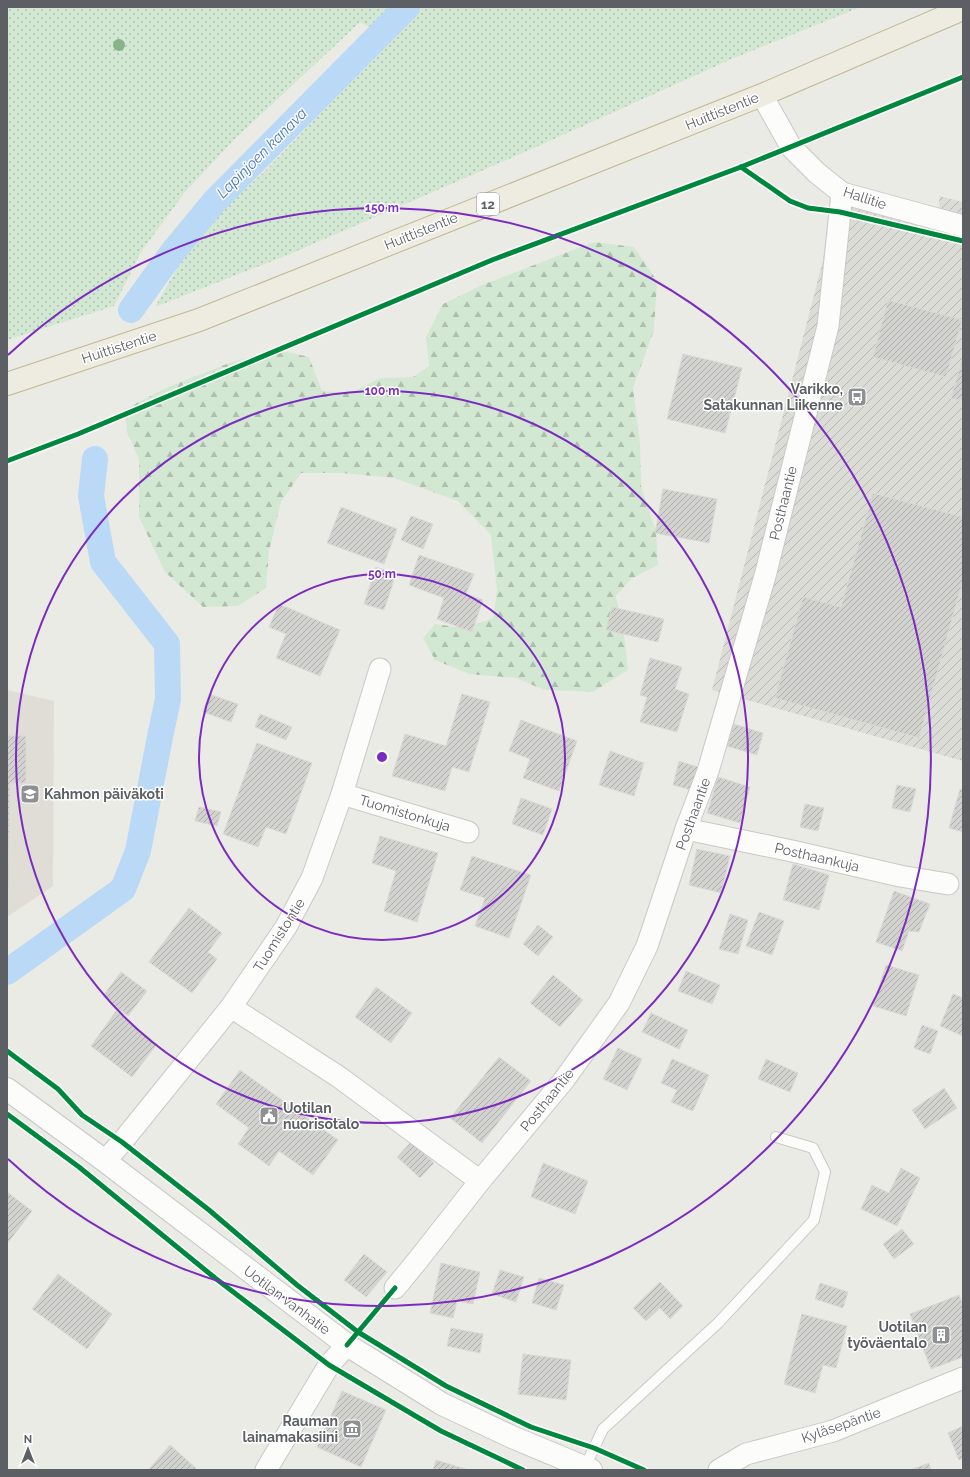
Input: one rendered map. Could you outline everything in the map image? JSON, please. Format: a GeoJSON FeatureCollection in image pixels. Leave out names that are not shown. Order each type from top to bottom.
{"type":"FeatureCollection","features":[{"type":"Feature","properties":{"kind":"highway","name":"Huittistentie"},"geometry":{"type":"LineString","coordinates":[[7,384],[199,320],[762,95],[963,9]]}},
{"type":"Feature","properties":{"kind":"main road","name":"Uotilan vanhatie"},"geometry":{"type":"LineString","coordinates":[[7,1089],[105,1161],[347,1345],[442,1404],[512,1437],[588,1468]]}},
{"type":"Feature","properties":{"kind":"street","name":"Hallitie"},"geometry":{"type":"LineString","coordinates":[[762,95],[792,146],[817,173],[842,193],[963,226]]}},
{"type":"Feature","properties":{"kind":"street","name":"Posthaantie"},"geometry":{"type":"LineString","coordinates":[[395,1288],[480,1181],[564,1080],[619,1003],[646,946],[686,829],[708,771],[763,583],[828,326],[842,193]]}},
{"type":"Feature","properties":{"kind":"street","name":"Tuomistontie"},"geometry":{"type":"LineString","coordinates":[[105,1161],[231,1007],[278,940],[312,878],[342,794],[380,669]]}},
{"type":"Feature","properties":{"kind":"street","name":"Tuomistonkuja"},"geometry":{"type":"LineString","coordinates":[[342,794],[468,832]]}},
{"type":"Feature","properties":{"kind":"street","name":"Posthaankuja"},"geometry":{"type":"LineString","coordinates":[[686,829],[792,851],[900,876],[948,884]]}},
{"type":"Feature","properties":{"kind":"street"},"geometry":{"type":"LineString","coordinates":[[231,1007],[339,1077],[480,1181]]}},
{"type":"Feature","properties":{"kind":"street"},"geometry":{"type":"LineString","coordinates":[[266,1470],[329,1365],[347,1345]]}},
{"type":"Feature","properties":{"kind":"street","name":"Kyläsepäntie"},"geometry":{"type":"LineString","coordinates":[[719,1470],[746,1454],[833,1431],[963,1378]]}},
{"type":"Feature","properties":{"kind":"lane"},"geometry":{"type":"LineString","coordinates":[[588,1468],[603,1429],[718,1323],[814,1220],[825,1172],[813,1148],[776,1137]]}},
{"type":"Feature","properties":{"kind":"shaded area"},"geometry":{"type":"Polygon","coordinates":[[[831,195],[940,221],[939,196],[963,202],[963,761],[712,690],[823,260],[831,195]]]}},
{"type":"Feature","properties":{"kind":"shaded area","name":"Kahmon päiväkoti"},"geometry":{"type":"Polygon","coordinates":[[[7,690],[54,701],[53,886],[7,917],[7,690]]]}},
{"type":"Feature","properties":{"kind":"green space"},"geometry":{"type":"Polygon","coordinates":[[[7,7],[861,7],[734,58],[534,148],[290,254],[155,307],[177,268],[198,238],[229,204],[265,171],[299,136],[375,51],[391,38],[360,22],[236,138],[185,192],[141,252],[114,306],[7,340],[7,7]]]}},
{"type":"Feature","properties":{"kind":"green space"},"geometry":{"type":"Polygon","coordinates":[[[594,242],[634,247],[657,281],[654,330],[633,388],[640,444],[641,486],[656,531],[658,565],[631,579],[616,596],[625,642],[628,670],[593,692],[544,690],[516,678],[469,674],[435,660],[423,638],[435,624],[464,628],[493,618],[497,590],[491,535],[458,501],[394,478],[343,473],[301,473],[281,502],[269,551],[266,588],[238,606],[203,607],[165,572],[139,517],[139,459],[127,432],[125,409],[168,387],[232,362],[279,350],[309,357],[322,391],[351,393],[380,378],[413,377],[429,366],[426,337],[443,304],[482,285],[594,242]]]}},
{"type":"Feature","properties":{"kind":"building"},"geometry":{"type":"Polygon","coordinates":[[[888,300],[962,320],[946,377],[873,357],[888,300]]]}},
{"type":"Feature","properties":{"kind":"building"},"geometry":{"type":"Polygon","coordinates":[[[683,354],[742,368],[725,433],[667,419],[683,354]]]}},
{"type":"Feature","properties":{"kind":"building"},"geometry":{"type":"Polygon","coordinates":[[[963,357],[963,401],[951,398],[963,357]]]}},
{"type":"Feature","properties":{"kind":"building"},"geometry":{"type":"Polygon","coordinates":[[[663,489],[717,499],[709,543],[655,533],[663,489]]]}},
{"type":"Feature","properties":{"kind":"building"},"geometry":{"type":"Polygon","coordinates":[[[873,493],[963,517],[963,580],[919,738],[775,698],[803,597],[841,607],[873,493]]]}},
{"type":"Feature","properties":{"kind":"building"},"geometry":{"type":"Polygon","coordinates":[[[341,507],[397,529],[384,564],[327,543],[341,507]]]}},
{"type":"Feature","properties":{"kind":"building"},"geometry":{"type":"Polygon","coordinates":[[[411,516],[433,524],[423,549],[401,540],[411,516]]]}},
{"type":"Feature","properties":{"kind":"building"},"geometry":{"type":"Polygon","coordinates":[[[419,555],[474,574],[466,594],[483,600],[472,632],[437,619],[444,598],[409,585],[419,555]]]}},
{"type":"Feature","properties":{"kind":"building"},"geometry":{"type":"Polygon","coordinates":[[[376,567],[396,574],[384,610],[364,604],[376,567]]]}},
{"type":"Feature","properties":{"kind":"building"},"geometry":{"type":"Polygon","coordinates":[[[279,604],[340,630],[320,676],[276,658],[286,634],[269,627],[279,604]]]}},
{"type":"Feature","properties":{"kind":"building"},"geometry":{"type":"Polygon","coordinates":[[[612,607],[664,619],[658,642],[606,630],[612,607]]]}},
{"type":"Feature","properties":{"kind":"building"},"geometry":{"type":"Polygon","coordinates":[[[650,658],[682,667],[675,689],[689,694],[677,732],[640,722],[647,697],[640,695],[650,658]]]}},
{"type":"Feature","properties":{"kind":"building"},"geometry":{"type":"Polygon","coordinates":[[[209,694],[238,704],[231,722],[203,712],[209,694]]]}},
{"type":"Feature","properties":{"kind":"building"},"geometry":{"type":"Polygon","coordinates":[[[462,694],[490,702],[469,772],[452,767],[445,791],[392,776],[405,734],[446,746],[462,694]]]}},
{"type":"Feature","properties":{"kind":"building"},"geometry":{"type":"Polygon","coordinates":[[[260,714],[292,727],[286,740],[255,727],[260,714]]]}},
{"type":"Feature","properties":{"kind":"building"},"geometry":{"type":"Polygon","coordinates":[[[521,720],[577,741],[559,791],[523,778],[530,759],[509,751],[521,720]]]}},
{"type":"Feature","properties":{"kind":"building"},"geometry":{"type":"Polygon","coordinates":[[[734,724],[763,733],[757,755],[727,746],[734,724]]]}},
{"type":"Feature","properties":{"kind":"building"},"geometry":{"type":"Polygon","coordinates":[[[7,736],[26,736],[26,783],[10,783],[8,889],[7,889],[7,736]]]}},
{"type":"Feature","properties":{"kind":"building"},"geometry":{"type":"Polygon","coordinates":[[[257,743],[312,763],[286,834],[266,827],[258,847],[223,834],[257,743]]]}},
{"type":"Feature","properties":{"kind":"building"},"geometry":{"type":"Polygon","coordinates":[[[610,751],[644,763],[634,796],[599,785],[610,751]]]}},
{"type":"Feature","properties":{"kind":"building"},"geometry":{"type":"Polygon","coordinates":[[[679,761],[698,767],[691,790],[673,785],[679,761]]]}},
{"type":"Feature","properties":{"kind":"building"},"geometry":{"type":"Polygon","coordinates":[[[718,777],[750,787],[740,823],[707,813],[718,777]]]}},
{"type":"Feature","properties":{"kind":"building"},"geometry":{"type":"Polygon","coordinates":[[[897,785],[916,789],[910,812],[892,808],[897,785]]]}},
{"type":"Feature","properties":{"kind":"building"},"geometry":{"type":"Polygon","coordinates":[[[960,789],[963,790],[963,832],[949,828],[960,789]]]}},
{"type":"Feature","properties":{"kind":"building"},"geometry":{"type":"Polygon","coordinates":[[[521,798],[552,809],[543,835],[512,824],[521,798]]]}},
{"type":"Feature","properties":{"kind":"building"},"geometry":{"type":"Polygon","coordinates":[[[805,804],[824,808],[818,831],[800,827],[805,804]]]}},
{"type":"Feature","properties":{"kind":"building"},"geometry":{"type":"Polygon","coordinates":[[[199,807],[221,812],[217,826],[195,821],[199,807]]]}},
{"type":"Feature","properties":{"kind":"building"},"geometry":{"type":"Polygon","coordinates":[[[380,836],[438,853],[417,922],[384,911],[396,871],[372,863],[380,836]]]}},
{"type":"Feature","properties":{"kind":"building"},"geometry":{"type":"Polygon","coordinates":[[[697,849],[730,856],[721,893],[689,885],[697,849]]]}},
{"type":"Feature","properties":{"kind":"building"},"geometry":{"type":"Polygon","coordinates":[[[472,856],[531,875],[509,938],[475,926],[485,898],[460,890],[472,856]]]}},
{"type":"Feature","properties":{"kind":"building"},"geometry":{"type":"Polygon","coordinates":[[[793,864],[829,875],[819,910],[783,900],[793,864]]]}},
{"type":"Feature","properties":{"kind":"building"},"geometry":{"type":"Polygon","coordinates":[[[894,891],[930,904],[919,932],[909,931],[902,951],[876,942],[894,891]]]}},
{"type":"Feature","properties":{"kind":"building"},"geometry":{"type":"Polygon","coordinates":[[[189,908],[222,933],[208,952],[217,959],[192,993],[149,962],[189,908]]]}},
{"type":"Feature","properties":{"kind":"building"},"geometry":{"type":"Polygon","coordinates":[[[759,912],[784,921],[772,955],[746,946],[759,912]]]}},
{"type":"Feature","properties":{"kind":"building"},"geometry":{"type":"Polygon","coordinates":[[[730,914],[748,920],[738,954],[719,949],[730,914]]]}},
{"type":"Feature","properties":{"kind":"building"},"geometry":{"type":"Polygon","coordinates":[[[538,925],[553,937],[538,956],[523,944],[538,925]]]}},
{"type":"Feature","properties":{"kind":"building"},"geometry":{"type":"Polygon","coordinates":[[[886,965],[919,975],[906,1016],[873,1006],[886,965]]]}},
{"type":"Feature","properties":{"kind":"building"},"geometry":{"type":"Polygon","coordinates":[[[686,971],[720,985],[712,1004],[678,991],[686,971]]]}},
{"type":"Feature","properties":{"kind":"building"},"geometry":{"type":"Polygon","coordinates":[[[121,972],[147,991],[128,1016],[103,996],[121,972]]]}},
{"type":"Feature","properties":{"kind":"building"},"geometry":{"type":"Polygon","coordinates":[[[553,975],[583,1000],[560,1027],[530,1003],[553,975]]]}},
{"type":"Feature","properties":{"kind":"building"},"geometry":{"type":"Polygon","coordinates":[[[376,987],[412,1013],[391,1043],[355,1017],[376,987]]]}},
{"type":"Feature","properties":{"kind":"building"},"geometry":{"type":"Polygon","coordinates":[[[953,994],[963,998],[963,1036],[940,1026],[953,994]]]}},
{"type":"Feature","properties":{"kind":"building"},"geometry":{"type":"Polygon","coordinates":[[[116,1011],[157,1044],[132,1077],[91,1046],[116,1011]]]}},
{"type":"Feature","properties":{"kind":"building"},"geometry":{"type":"Polygon","coordinates":[[[651,1013],[688,1030],[679,1049],[642,1032],[651,1013]]]}},
{"type":"Feature","properties":{"kind":"building"},"geometry":{"type":"Polygon","coordinates":[[[922,1025],[938,1031],[930,1054],[914,1048],[922,1025]]]}},
{"type":"Feature","properties":{"kind":"building"},"geometry":{"type":"Polygon","coordinates":[[[618,1048],[642,1059],[627,1090],[603,1079],[618,1048]]]}},
{"type":"Feature","properties":{"kind":"building"},"geometry":{"type":"Polygon","coordinates":[[[499,1057],[531,1081],[482,1143],[450,1118],[499,1057]]]}},
{"type":"Feature","properties":{"kind":"building"},"geometry":{"type":"Polygon","coordinates":[[[672,1059],[709,1075],[693,1111],[671,1102],[677,1090],[661,1083],[672,1059]]]}},
{"type":"Feature","properties":{"kind":"building"},"geometry":{"type":"Polygon","coordinates":[[[766,1059],[798,1073],[790,1092],[758,1079],[766,1059]]]}},
{"type":"Feature","properties":{"kind":"building","name":"Uotilan nuorisotalo"},"geometry":{"type":"Polygon","coordinates":[[[240,1070],[338,1140],[313,1175],[279,1151],[269,1166],[238,1144],[249,1128],[216,1104],[240,1070]]]}},
{"type":"Feature","properties":{"kind":"building"},"geometry":{"type":"Polygon","coordinates":[[[944,1088],[957,1108],[925,1129],[912,1110],[944,1088]]]}},
{"type":"Feature","properties":{"kind":"building"},"geometry":{"type":"Polygon","coordinates":[[[411,1142],[434,1163],[420,1178],[397,1157],[411,1142]]]}},
{"type":"Feature","properties":{"kind":"building"},"geometry":{"type":"Polygon","coordinates":[[[543,1163],[588,1181],[575,1214],[531,1197],[543,1163]]]}},
{"type":"Feature","properties":{"kind":"building"},"geometry":{"type":"Polygon","coordinates":[[[901,1168],[920,1178],[897,1226],[861,1209],[872,1185],[889,1193],[901,1168]]]}},
{"type":"Feature","properties":{"kind":"building"},"geometry":{"type":"Polygon","coordinates":[[[7,1192],[32,1211],[7,1244],[7,1192]]]}},
{"type":"Feature","properties":{"kind":"building"},"geometry":{"type":"Polygon","coordinates":[[[902,1229],[914,1244],[894,1259],[883,1244],[902,1229]]]}},
{"type":"Feature","properties":{"kind":"building"},"geometry":{"type":"Polygon","coordinates":[[[364,1254],[387,1272],[366,1297],[344,1280],[364,1254]]]}},
{"type":"Feature","properties":{"kind":"building"},"geometry":{"type":"Polygon","coordinates":[[[441,1263],[480,1272],[473,1304],[457,1301],[453,1318],[430,1313],[441,1263]]]}},
{"type":"Feature","properties":{"kind":"building"},"geometry":{"type":"Polygon","coordinates":[[[500,1270],[524,1277],[516,1302],[492,1294],[500,1270]]]}},
{"type":"Feature","properties":{"kind":"building"},"geometry":{"type":"Polygon","coordinates":[[[58,1274],[112,1314],[87,1349],[32,1309],[58,1274]]]}},
{"type":"Feature","properties":{"kind":"building"},"geometry":{"type":"Polygon","coordinates":[[[539,1278],[564,1285],[556,1310],[532,1303],[539,1278]]]}},
{"type":"Feature","properties":{"kind":"building"},"geometry":{"type":"Polygon","coordinates":[[[660,1282],[683,1306],[670,1319],[660,1308],[646,1321],[633,1308],[660,1282]]]}},
{"type":"Feature","properties":{"kind":"building"},"geometry":{"type":"Polygon","coordinates":[[[820,1283],[848,1292],[843,1308],[815,1299],[820,1283]]]}},
{"type":"Feature","properties":{"kind":"building","name":"Uotilan työväentalo"},"geometry":{"type":"Polygon","coordinates":[[[959,1295],[963,1305],[963,1357],[931,1369],[910,1314],[959,1295]]]}},
{"type":"Feature","properties":{"kind":"building"},"geometry":{"type":"Polygon","coordinates":[[[802,1314],[847,1326],[836,1368],[823,1365],[815,1393],[784,1384],[802,1314]]]}},
{"type":"Feature","properties":{"kind":"building"},"geometry":{"type":"Polygon","coordinates":[[[451,1328],[483,1334],[480,1353],[447,1346],[451,1328]]]}},
{"type":"Feature","properties":{"kind":"building"},"geometry":{"type":"Polygon","coordinates":[[[523,1354],[571,1360],[566,1400],[518,1394],[523,1354]]]}},
{"type":"Feature","properties":{"kind":"building","name":"Rauman lainamakasiini"},"geometry":{"type":"Polygon","coordinates":[[[342,1391],[386,1410],[361,1467],[317,1447],[342,1391]]]}},
{"type":"Feature","properties":{"kind":"building"},"geometry":{"type":"Polygon","coordinates":[[[963,1426],[963,1458],[959,1460],[948,1433],[963,1426]]]}},
{"type":"Feature","properties":{"kind":"building"},"geometry":{"type":"Polygon","coordinates":[[[170,1445],[198,1470],[148,1470],[170,1445]]]}},
{"type":"Feature","properties":{"kind":"building"},"geometry":{"type":"Polygon","coordinates":[[[436,1460],[469,1470],[433,1470],[436,1460]]]}},
{"type":"Feature","properties":{"kind":"building"},"geometry":{"type":"Polygon","coordinates":[[[929,1463],[931,1470],[910,1470],[929,1463]]]}},
{"type":"Feature","properties":{"kind":"waterway","name":"Lapinjoen kanava"},"geometry":{"type":"LineString","coordinates":[[131,310],[172,253],[214,202],[407,7]]}},
{"type":"Feature","properties":{"kind":"waterway","name":"Lapinjoen kanava"},"geometry":{"type":"LineString","coordinates":[[7,972],[123,889],[138,851],[168,699],[167,644],[103,562],[91,496],[95,459]]}},
{"type":"Feature","properties":{"kind":"cycle path"},"geometry":{"type":"LineString","coordinates":[[7,461],[78,434],[492,260],[741,167],[963,77]]}},
{"type":"Feature","properties":{"kind":"cycle path"},"geometry":{"type":"LineString","coordinates":[[741,167],[790,201],[808,208],[840,212],[963,241]]}},
{"type":"Feature","properties":{"kind":"cycle path"},"geometry":{"type":"LineString","coordinates":[[7,1051],[58,1089],[82,1115],[122,1142],[209,1210],[297,1285],[358,1332],[446,1386],[531,1427],[594,1448],[644,1470]]}},
{"type":"Feature","properties":{"kind":"cycle path"},"geometry":{"type":"LineString","coordinates":[[7,1114],[79,1167],[215,1278],[329,1365],[441,1431],[523,1470]]}},
{"type":"Feature","properties":{"kind":"cycle path"},"geometry":{"type":"LineString","coordinates":[[347,1345],[395,1288]]}},
{"type":"Feature","properties":{"kind":"place","name":"Varikko, Satakunnan Liikenne"},"geometry":{"type":"Point","coordinates":[857,397]}},
{"type":"Feature","properties":{"kind":"place","name":"Kahmon päiväkoti"},"geometry":{"type":"Point","coordinates":[30,794]}},
{"type":"Feature","properties":{"kind":"place","name":"Uotilan nuorisotalo"},"geometry":{"type":"Point","coordinates":[269,1116]}},
{"type":"Feature","properties":{"kind":"place","name":"Uotilan työväentalo"},"geometry":{"type":"Point","coordinates":[941,1335]}},
{"type":"Feature","properties":{"kind":"place","name":"Rauman lainamakasiini"},"geometry":{"type":"Point","coordinates":[352,1429]}}]}
